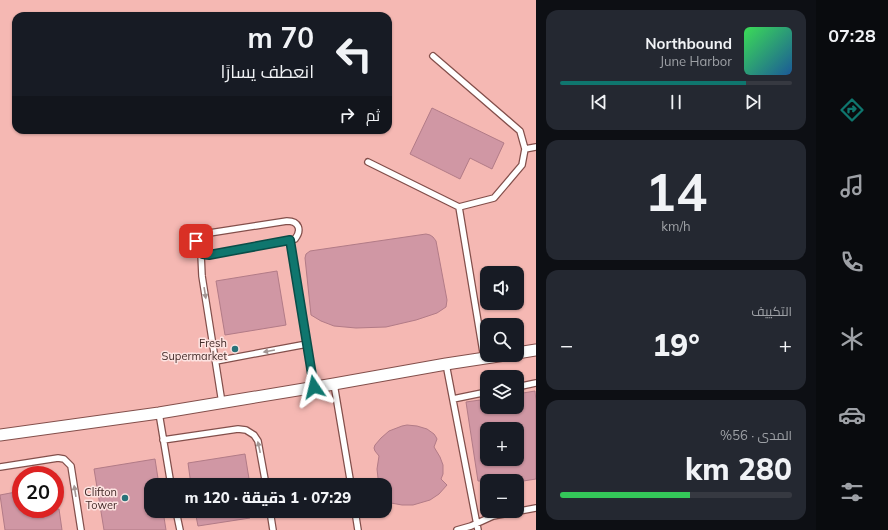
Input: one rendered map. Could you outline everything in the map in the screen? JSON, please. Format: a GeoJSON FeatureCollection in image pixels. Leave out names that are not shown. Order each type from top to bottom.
{"type":"FeatureCollection","features":[{"type":"Feature","properties":{"kind":"street"},"geometry":{"type":"LineString","coordinates":[[524,352],[536,350]]}},
{"type":"Feature","properties":{"kind":"street"},"geometry":{"type":"LineString","coordinates":[[0,435],[159,413],[480,359]]}},
{"type":"Feature","properties":{"kind":"lane"},"geometry":{"type":"LineString","coordinates":[[368,162],[459,207],[494,198],[522,165],[525,149],[520,131],[433,56]]}},
{"type":"Feature","properties":{"kind":"lane"},"geometry":{"type":"LineString","coordinates":[[525,149],[536,147]]}},
{"type":"Feature","properties":{"kind":"lane"},"geometry":{"type":"LineString","coordinates":[[459,207],[480,334]]}},
{"type":"Feature","properties":{"kind":"lane"},"geometry":{"type":"LineString","coordinates":[[201,254],[209,255],[295,239],[298,235],[299,229],[297,224],[293,221],[287,221],[203,234],[196,241],[196,246],[201,254],[202,276],[222,402]]}},
{"type":"Feature","properties":{"kind":"lane"},"geometry":{"type":"LineString","coordinates":[[290,240],[314,387]]}},
{"type":"Feature","properties":{"kind":"lane"},"geometry":{"type":"LineString","coordinates":[[216,361],[307,344]]}},
{"type":"Feature","properties":{"kind":"lane"},"geometry":{"type":"LineString","coordinates":[[446,364],[477,527]]}},
{"type":"Feature","properties":{"kind":"lane"},"geometry":{"type":"LineString","coordinates":[[524,386],[536,383]]}},
{"type":"Feature","properties":{"kind":"lane"},"geometry":{"type":"LineString","coordinates":[[334,384],[350,478]]}},
{"type":"Feature","properties":{"kind":"lane"},"geometry":{"type":"LineString","coordinates":[[453,398],[480,393]]}},
{"type":"Feature","properties":{"kind":"lane"},"geometry":{"type":"LineString","coordinates":[[159,413],[170,478]]}},
{"type":"Feature","properties":{"kind":"lane"},"geometry":{"type":"LineString","coordinates":[[163,440],[238,429],[246,430],[254,435],[258,441],[265,478]]}},
{"type":"Feature","properties":{"kind":"lane"},"geometry":{"type":"LineString","coordinates":[[0,467],[58,458],[64,459],[70,466],[81,530]]}},
{"type":"Feature","properties":{"kind":"lane"},"geometry":{"type":"LineString","coordinates":[[457,530],[477,527],[482,520],[493,516],[536,508]]}},
{"type":"Feature","properties":{"kind":"lane"},"geometry":{"type":"LineString","coordinates":[[177,518],[180,530]]}},
{"type":"Feature","properties":{"kind":"lane"},"geometry":{"type":"LineString","coordinates":[[271,518],[273,530]]}},
{"type":"Feature","properties":{"kind":"lane"},"geometry":{"type":"LineString","coordinates":[[356,518],[358,530]]}},
{"type":"Feature","properties":{"kind":"building"},"geometry":{"type":"Polygon","coordinates":[[[432,108],[504,143],[492,169],[470,158],[460,179],[410,154],[432,108]]]}},
{"type":"Feature","properties":{"kind":"building"},"geometry":{"type":"Polygon","coordinates":[[[426,234],[433,237],[436,241],[447,300],[446,307],[437,313],[416,320],[386,327],[356,328],[334,326],[311,315],[305,258],[306,254],[310,251],[426,234]]]}},
{"type":"Feature","properties":{"kind":"building"},"geometry":{"type":"Polygon","coordinates":[[[277,271],[286,325],[225,335],[216,281],[277,271]]]}},
{"type":"Feature","properties":{"kind":"building"},"geometry":{"type":"Polygon","coordinates":[[[535,391],[536,479],[524,481],[524,474],[480,474],[480,481],[478,481],[466,402],[480,400],[480,414],[524,414],[524,393],[535,391]]]}},
{"type":"Feature","properties":{"kind":"building"},"geometry":{"type":"Polygon","coordinates":[[[402,426],[417,426],[427,429],[434,434],[437,439],[434,447],[443,465],[443,474],[441,479],[447,485],[439,494],[430,500],[413,505],[392,503],[392,478],[378,478],[377,469],[379,456],[375,451],[375,445],[389,431],[402,426]]]}},
{"type":"Feature","properties":{"kind":"building"},"geometry":{"type":"Polygon","coordinates":[[[245,454],[249,478],[190,478],[188,463],[245,454]]]}},
{"type":"Feature","properties":{"kind":"building","name":"Clifton Tower"},"geometry":{"type":"Polygon","coordinates":[[[155,459],[158,478],[144,478],[144,518],[164,518],[166,530],[104,530],[94,469],[155,459]]]}},
{"type":"Feature","properties":{"kind":"building"},"geometry":{"type":"Polygon","coordinates":[[[12,493],[12,518],[60,518],[62,530],[5,530],[0,495],[12,493]]]}},
{"type":"Feature","properties":{"kind":"building"},"geometry":{"type":"Polygon","coordinates":[[[196,518],[250,518],[198,526],[196,518]]]}},
{"type":"Feature","properties":{"kind":"place","name":"Fresh Supermarket"},"geometry":{"type":"Point","coordinates":[235,349]}},
{"type":"Feature","properties":{"kind":"place","name":"Clifton Tower"},"geometry":{"type":"Point","coordinates":[125,498]}},
{"type":"Feature","properties":{"kind":"route"},"geometry":{"type":"LineString","coordinates":[[196,241],[196,246],[201,254],[209,255],[290,240],[314,387]]}}]}
